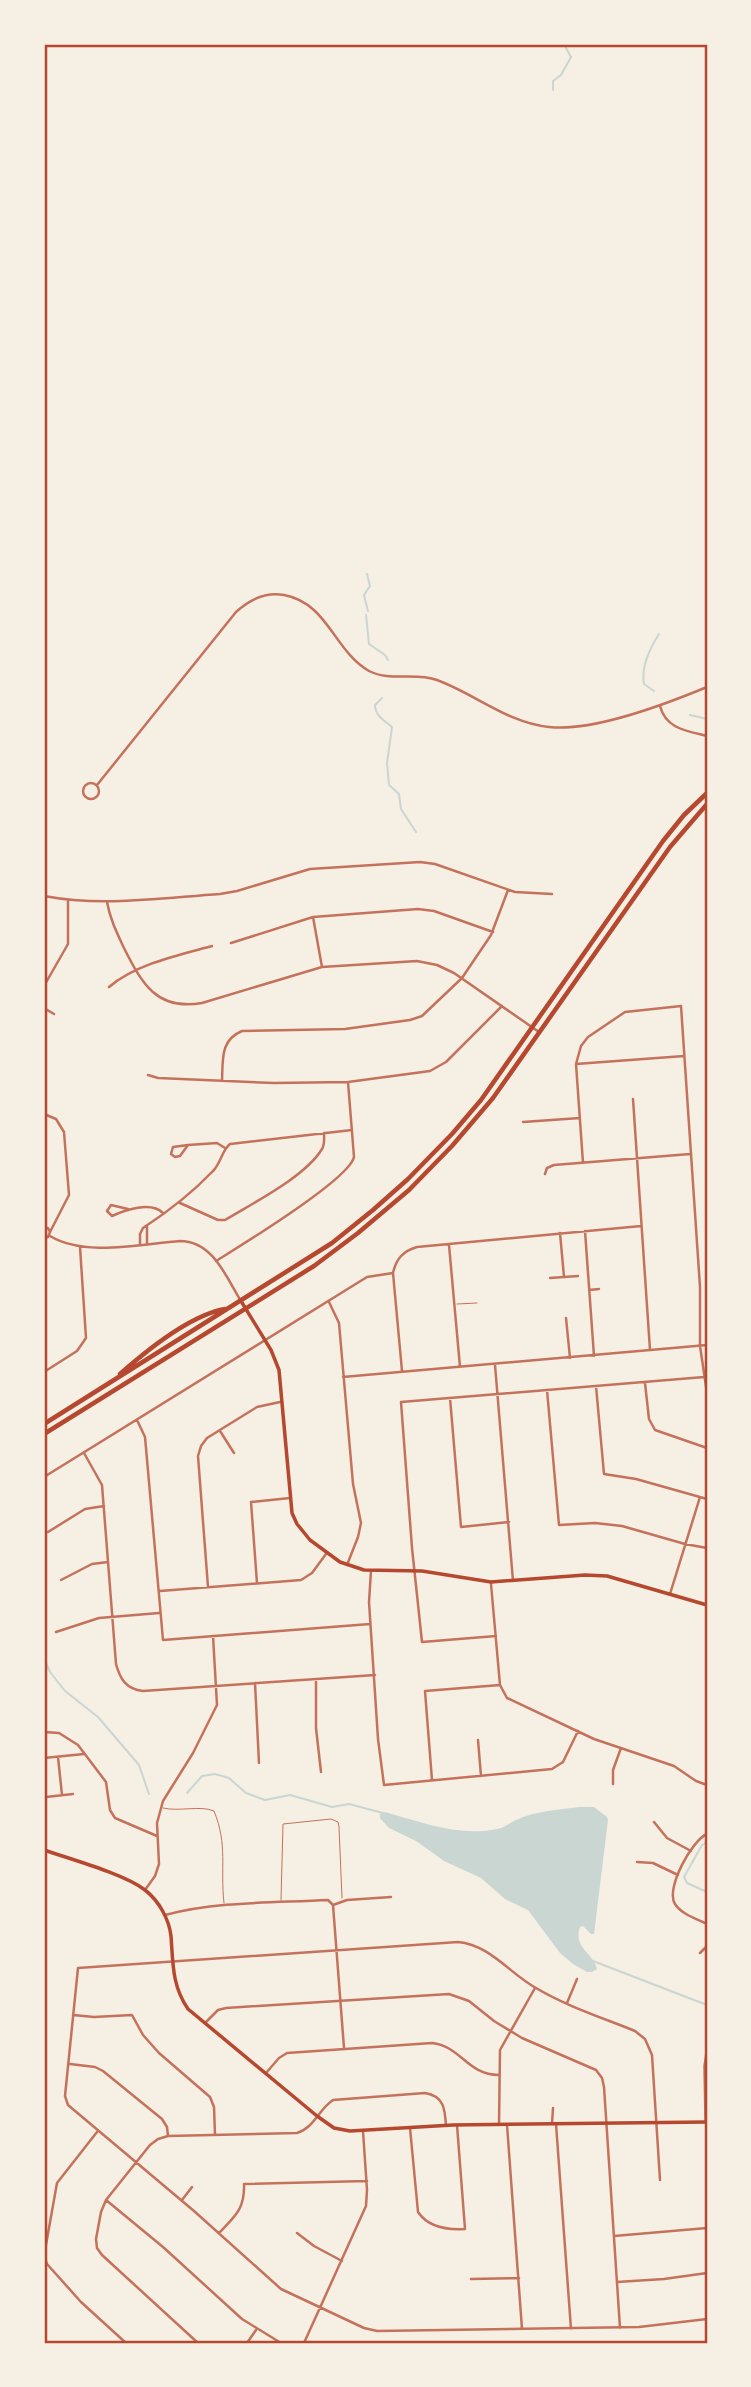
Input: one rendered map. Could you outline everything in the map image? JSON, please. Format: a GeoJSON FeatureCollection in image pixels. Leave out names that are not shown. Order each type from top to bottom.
{"type":"FeatureCollection","features":[{"type":"Feature","properties":{"kind":"main road"},"geometry":{"type":"LineString","coordinates":[[44,1424],[109,1383],[148,1350],[209,1313],[229,1308],[332,1243],[408,1179],[468,1116],[533,1028],[663,841],[707,793]]}},
{"type":"Feature","properties":{"kind":"main road"},"geometry":{"type":"LineString","coordinates":[[44,1434],[340,1247],[414,1185],[472,1124],[506,1080],[670,847],[707,804]]}},
{"type":"Feature","properties":{"kind":"main road"},"geometry":{"type":"LineString","coordinates":[[408,1179],[414,1185]]}},
{"type":"Feature","properties":{"kind":"main road"},"geometry":{"type":"LineString","coordinates":[[241,1301],[277,1363],[292,1514],[301,1530],[326,1554],[347,1565],[372,1571],[414,1570],[491,1581],[600,1576],[620,1579],[707,1605]]}},
{"type":"Feature","properties":{"kind":"main road"},"geometry":{"type":"LineString","coordinates":[[44,1850],[145,1890],[165,1915],[170,1934],[174,1979],[188,2009],[334,2128],[363,2131],[457,2125],[707,2122]]}},
{"type":"Feature","properties":{"kind":"street"},"geometry":{"type":"LineString","coordinates":[[96,785],[236,611],[252,600],[270,595],[287,596],[309,604],[321,615],[354,659],[370,671],[392,677],[434,679],[529,723],[558,728],[576,727],[660,706],[707,687]]}},
{"type":"Feature","properties":{"kind":"street"},"geometry":{"type":"LineString","coordinates":[[660,706],[666,720],[675,727],[707,736]]}},
{"type":"Feature","properties":{"kind":"street"},"geometry":{"type":"LineString","coordinates":[[89,783],[96,785],[100,789],[99,795],[96,799],[87,799],[83,788],[89,783]]}},
{"type":"Feature","properties":{"kind":"street"},"geometry":{"type":"LineString","coordinates":[[44,896],[107,902],[228,893],[310,869],[419,862],[435,864],[522,894],[552,894]]}},
{"type":"Feature","properties":{"kind":"street"},"geometry":{"type":"LineString","coordinates":[[222,1081],[223,1050],[237,1033],[247,1030],[345,1029],[410,1020],[428,1012],[462,978],[493,932],[508,890]]}},
{"type":"Feature","properties":{"kind":"street"},"geometry":{"type":"LineString","coordinates":[[44,986],[68,944],[68,900]]}},
{"type":"Feature","properties":{"kind":"street"},"geometry":{"type":"LineString","coordinates":[[107,902],[114,927],[136,972],[146,986],[159,997],[173,1003],[202,1003],[322,967],[417,961],[437,965],[462,978],[540,1033]]}},
{"type":"Feature","properties":{"kind":"street"},"geometry":{"type":"LineString","coordinates":[[231,943],[313,917],[426,909],[493,932]]}},
{"type":"Feature","properties":{"kind":"street"},"geometry":{"type":"LineString","coordinates":[[313,917],[322,967]]}},
{"type":"Feature","properties":{"kind":"street"},"geometry":{"type":"LineString","coordinates":[[109,987],[161,960],[212,946]]}},
{"type":"Feature","properties":{"kind":"street"},"geometry":{"type":"LineString","coordinates":[[148,1075],[154,1078],[222,1081],[348,1082],[435,1069],[446,1062],[502,1006]]}},
{"type":"Feature","properties":{"kind":"street"},"geometry":{"type":"LineString","coordinates":[[583,1163],[576,1064],[578,1052],[584,1042],[619,1015],[631,1010],[681,1006],[700,1287],[701,1346],[707,1393]]}},
{"type":"Feature","properties":{"kind":"street"},"geometry":{"type":"LineString","coordinates":[[44,1008],[54,1014]]}},
{"type":"Feature","properties":{"kind":"street"},"geometry":{"type":"LineString","coordinates":[[576,1064],[684,1056]]}},
{"type":"Feature","properties":{"kind":"street"},"geometry":{"type":"LineString","coordinates":[[216,1261],[296,1209],[349,1168],[353,1161],[348,1082]]}},
{"type":"Feature","properties":{"kind":"street"},"geometry":{"type":"LineString","coordinates":[[633,1099],[650,1350]]}},
{"type":"Feature","properties":{"kind":"street"},"geometry":{"type":"LineString","coordinates":[[44,1114],[56,1119],[65,1135],[69,1198],[47,1237]]}},
{"type":"Feature","properties":{"kind":"street"},"geometry":{"type":"LineString","coordinates":[[523,1122],[580,1118]]}},
{"type":"Feature","properties":{"kind":"street"},"geometry":{"type":"LineString","coordinates":[[140,1244],[141,1230],[179,1203],[218,1165],[225,1148],[233,1143],[352,1130]]}},
{"type":"Feature","properties":{"kind":"street"},"geometry":{"type":"LineString","coordinates":[[179,1203],[218,1220],[225,1220],[295,1175],[322,1150],[324,1133]]}},
{"type":"Feature","properties":{"kind":"street"},"geometry":{"type":"LineString","coordinates":[[188,1145],[180,1156],[171,1154],[173,1147],[188,1145],[217,1143],[225,1148]]}},
{"type":"Feature","properties":{"kind":"street"},"geometry":{"type":"LineString","coordinates":[[545,1174],[547,1168],[554,1165],[690,1154]]}},
{"type":"Feature","properties":{"kind":"street"},"geometry":{"type":"LineString","coordinates":[[128,1209],[112,1216],[107,1211],[111,1205],[128,1209],[157,1208],[164,1214]]}},
{"type":"Feature","properties":{"kind":"street"},"geometry":{"type":"LineString","coordinates":[[47,1237],[44,1227],[54,1221]]}},
{"type":"Feature","properties":{"kind":"street"},"geometry":{"type":"LineString","coordinates":[[147,1243],[146,1231],[149,1224]]}},
{"type":"Feature","properties":{"kind":"street"},"geometry":{"type":"LineString","coordinates":[[402,1372],[393,1273],[399,1258],[411,1249],[641,1226]]}},
{"type":"Feature","properties":{"kind":"street"},"geometry":{"type":"LineString","coordinates":[[585,1231],[594,1356]]}},
{"type":"Feature","properties":{"kind":"street"},"geometry":{"type":"LineString","coordinates":[[560,1233],[564,1277]]}},
{"type":"Feature","properties":{"kind":"street"},"geometry":{"type":"LineString","coordinates":[[47,1237],[80,1247],[192,1242],[204,1248],[216,1261],[241,1301]]}},
{"type":"Feature","properties":{"kind":"street"},"geometry":{"type":"LineString","coordinates":[[449,1244],[460,1367]]}},
{"type":"Feature","properties":{"kind":"street"},"geometry":{"type":"LineString","coordinates":[[44,1372],[77,1351],[86,1338],[80,1247]]}},
{"type":"Feature","properties":{"kind":"street"},"geometry":{"type":"LineString","coordinates":[[44,1477],[367,1278],[393,1273]]}},
{"type":"Feature","properties":{"kind":"street"},"geometry":{"type":"LineString","coordinates":[[550,1278],[578,1276]]}},
{"type":"Feature","properties":{"kind":"street"},"geometry":{"type":"LineString","coordinates":[[589,1290],[599,1289]]}},
{"type":"Feature","properties":{"kind":"street"},"geometry":{"type":"LineString","coordinates":[[329,1301],[339,1323],[353,1484],[360,1523],[358,1537],[347,1565]]}},
{"type":"Feature","properties":{"kind":"street"},"geometry":{"type":"LineString","coordinates":[[566,1318],[570,1358]]}},
{"type":"Feature","properties":{"kind":"street"},"geometry":{"type":"LineString","coordinates":[[343,1377],[707,1345]]}},
{"type":"Feature","properties":{"kind":"street"},"geometry":{"type":"LineString","coordinates":[[495,1364],[513,1581]]}},
{"type":"Feature","properties":{"kind":"street"},"geometry":{"type":"LineString","coordinates":[[496,1636],[422,1642],[401,1402],[704,1377]]}},
{"type":"Feature","properties":{"kind":"street"},"geometry":{"type":"LineString","coordinates":[[645,1382],[652,1427],[662,1434],[707,1448]]}},
{"type":"Feature","properties":{"kind":"street"},"geometry":{"type":"LineString","coordinates":[[596,1386],[604,1474],[636,1479],[707,1499]]}},
{"type":"Feature","properties":{"kind":"street"},"geometry":{"type":"LineString","coordinates":[[548,1390],[559,1525],[595,1523],[622,1526],[707,1548]]}},
{"type":"Feature","properties":{"kind":"street"},"geometry":{"type":"LineString","coordinates":[[450,1398],[461,1527],[509,1522]]}},
{"type":"Feature","properties":{"kind":"street"},"geometry":{"type":"LineString","coordinates":[[208,1587],[198,1456],[204,1441],[257,1407],[282,1402]]}},
{"type":"Feature","properties":{"kind":"street"},"geometry":{"type":"LineString","coordinates":[[136,1420],[145,1437],[163,1640],[370,1624]]}},
{"type":"Feature","properties":{"kind":"street"},"geometry":{"type":"LineString","coordinates":[[220,1430],[234,1453]]}},
{"type":"Feature","properties":{"kind":"street"},"geometry":{"type":"LineString","coordinates":[[84,1453],[100,1479],[116,1664],[124,1683],[137,1690],[375,1675]]}},
{"type":"Feature","properties":{"kind":"street"},"geometry":{"type":"LineString","coordinates":[[670,1594],[700,1497]]}},
{"type":"Feature","properties":{"kind":"street"},"geometry":{"type":"LineString","coordinates":[[257,1583],[251,1502],[290,1499]]}},
{"type":"Feature","properties":{"kind":"street"},"geometry":{"type":"LineString","coordinates":[[48,1532],[85,1509],[104,1506]]}},
{"type":"Feature","properties":{"kind":"street"},"geometry":{"type":"LineString","coordinates":[[159,1591],[306,1578],[326,1554]]}},
{"type":"Feature","properties":{"kind":"street"},"geometry":{"type":"LineString","coordinates":[[61,1580],[92,1564],[108,1562]]}},
{"type":"Feature","properties":{"kind":"street"},"geometry":{"type":"LineString","coordinates":[[372,1571],[370,1624],[384,1785],[556,1767],[566,1758],[578,1731]]}},
{"type":"Feature","properties":{"kind":"street"},"geometry":{"type":"LineString","coordinates":[[491,1581],[500,1685],[511,1701],[578,1731],[674,1766],[707,1785]]}},
{"type":"Feature","properties":{"kind":"street"},"geometry":{"type":"LineString","coordinates":[[56,1632],[99,1618],[161,1613]]}},
{"type":"Feature","properties":{"kind":"street"},"geometry":{"type":"LineString","coordinates":[[145,1890],[155,1876],[159,1864],[157,1836],[161,1807],[215,1711],[218,1699],[213,1636]]}},
{"type":"Feature","properties":{"kind":"street"},"geometry":{"type":"LineString","coordinates":[[316,1679],[316,1728],[321,1772]]}},
{"type":"Feature","properties":{"kind":"street"},"geometry":{"type":"LineString","coordinates":[[255,1683],[259,1763]]}},
{"type":"Feature","properties":{"kind":"street"},"geometry":{"type":"LineString","coordinates":[[433,1780],[425,1691],[500,1685]]}},
{"type":"Feature","properties":{"kind":"street"},"geometry":{"type":"LineString","coordinates":[[44,1732],[65,1735],[78,1745],[106,1782],[110,1810],[115,1818],[157,1836]]}},
{"type":"Feature","properties":{"kind":"street"},"geometry":{"type":"LineString","coordinates":[[478,1740],[481,1776]]}},
{"type":"Feature","properties":{"kind":"street"},"geometry":{"type":"LineString","coordinates":[[612,1784],[613,1770],[621,1748]]}},
{"type":"Feature","properties":{"kind":"street"},"geometry":{"type":"LineString","coordinates":[[44,1758],[84,1754]]}},
{"type":"Feature","properties":{"kind":"street"},"geometry":{"type":"LineString","coordinates":[[58,1757],[62,1795]]}},
{"type":"Feature","properties":{"kind":"street"},"geometry":{"type":"LineString","coordinates":[[46,1797],[73,1794]]}},
{"type":"Feature","properties":{"kind":"street"},"geometry":{"type":"LineString","coordinates":[[654,1822],[667,1838],[691,1851]]}},
{"type":"Feature","properties":{"kind":"street"},"geometry":{"type":"LineString","coordinates":[[707,1834],[697,1840],[671,1891],[675,1904],[707,1924]]}},
{"type":"Feature","properties":{"kind":"street"},"geometry":{"type":"LineString","coordinates":[[637,1862],[653,1863],[678,1875]]}},
{"type":"Feature","properties":{"kind":"street"},"geometry":{"type":"LineString","coordinates":[[334,1905],[343,1900],[391,1896]]}},
{"type":"Feature","properties":{"kind":"street"},"geometry":{"type":"LineString","coordinates":[[165,1915],[224,1905],[328,1900],[334,1905],[344,2049]]}},
{"type":"Feature","properties":{"kind":"street"},"geometry":{"type":"LineString","coordinates":[[660,2180],[652,2055],[645,2039],[635,2031],[535,1988],[485,1950],[465,1942],[78,1968],[65,2096],[68,2105],[182,2200],[281,2289],[370,2330],[620,2328],[707,2319]]}},
{"type":"Feature","properties":{"kind":"street"},"geometry":{"type":"LineString","coordinates":[[700,1953],[707,1947]]}},
{"type":"Feature","properties":{"kind":"street"},"geometry":{"type":"LineString","coordinates":[[567,2003],[577,1979]]}},
{"type":"Feature","properties":{"kind":"street"},"geometry":{"type":"LineString","coordinates":[[499,2125],[500,2050],[535,1988]]}},
{"type":"Feature","properties":{"kind":"street"},"geometry":{"type":"LineString","coordinates":[[205,2023],[222,2008],[449,1994],[469,2001],[510,2031],[596,2070],[603,2082],[620,2328]]}},
{"type":"Feature","properties":{"kind":"street"},"geometry":{"type":"LineString","coordinates":[[73,2015],[132,2015],[143,2035],[159,2053],[210,2097],[214,2107],[215,2135]]}},
{"type":"Feature","properties":{"kind":"street"},"geometry":{"type":"LineString","coordinates":[[265,2073],[287,2053],[438,2043],[449,2048],[483,2074],[499,2076]]}},
{"type":"Feature","properties":{"kind":"street"},"geometry":{"type":"LineString","coordinates":[[707,2053],[707,2122]]}},
{"type":"Feature","properties":{"kind":"street"},"geometry":{"type":"LineString","coordinates":[[68,2064],[94,2067],[103,2071],[162,2119],[168,2136]]}},
{"type":"Feature","properties":{"kind":"street"},"geometry":{"type":"LineString","coordinates":[[198,2343],[97,2248],[101,2212],[106,2200],[154,2141],[168,2136],[297,2133],[306,2130],[329,2103],[338,2099],[425,2092],[437,2096],[443,2104],[446,2126]]}},
{"type":"Feature","properties":{"kind":"street"},"geometry":{"type":"LineString","coordinates":[[553,2108],[571,2329]]}},
{"type":"Feature","properties":{"kind":"street"},"geometry":{"type":"LineString","coordinates":[[410,2128],[418,2212],[427,2221],[450,2230],[465,2229],[457,2125]]}},
{"type":"Feature","properties":{"kind":"street"},"geometry":{"type":"LineString","coordinates":[[507,2125],[522,2329]]}},
{"type":"Feature","properties":{"kind":"street"},"geometry":{"type":"LineString","coordinates":[[304,2343],[364,2214],[367,2181],[363,2131]]}},
{"type":"Feature","properties":{"kind":"street"},"geometry":{"type":"LineString","coordinates":[[98,2132],[57,2183],[44,2256],[47,2264],[80,2302],[126,2343]]}},
{"type":"Feature","properties":{"kind":"street"},"geometry":{"type":"LineString","coordinates":[[219,2233],[241,2208],[244,2184],[367,2181]]}},
{"type":"Feature","properties":{"kind":"street"},"geometry":{"type":"LineString","coordinates":[[182,2200],[192,2186]]}},
{"type":"Feature","properties":{"kind":"street"},"geometry":{"type":"LineString","coordinates":[[106,2200],[246,2322],[281,2343]]}},
{"type":"Feature","properties":{"kind":"street"},"geometry":{"type":"LineString","coordinates":[[614,2236],[707,2228]]}},
{"type":"Feature","properties":{"kind":"street"},"geometry":{"type":"LineString","coordinates":[[297,2233],[342,2261]]}},
{"type":"Feature","properties":{"kind":"street"},"geometry":{"type":"LineString","coordinates":[[617,2282],[707,2273]]}},
{"type":"Feature","properties":{"kind":"street"},"geometry":{"type":"LineString","coordinates":[[471,2279],[519,2278]]}},
{"type":"Feature","properties":{"kind":"street"},"geometry":{"type":"LineString","coordinates":[[247,2343],[256,2330]]}},
{"type":"Feature","properties":{"kind":"lane"},"geometry":{"type":"LineString","coordinates":[[455,1304],[477,1303]]}},
{"type":"Feature","properties":{"kind":"lane"},"geometry":{"type":"LineString","coordinates":[[161,1807],[176,1811],[214,1811],[223,1840],[224,1905]]}},
{"type":"Feature","properties":{"kind":"lane"},"geometry":{"type":"LineString","coordinates":[[281,1902],[283,1824],[331,1819],[338,1822],[339,1827],[343,1900]]}},
{"type":"Feature","properties":{"kind":"shaded area"},"geometry":{"type":"Polygon","coordinates":[[[594,1807],[608,1820],[594,1934],[583,1926],[580,1927],[579,1934],[581,1945],[595,1963],[597,1969],[592,1972],[573,1964],[560,1953],[528,1910],[505,1899],[481,1878],[444,1861],[416,1841],[389,1828],[380,1818],[380,1814],[385,1812],[454,1830],[483,1831],[502,1828],[516,1820],[547,1811],[594,1807]]]}},
{"type":"Feature","properties":{"kind":"waterway"},"geometry":{"type":"LineString","coordinates":[[553,90],[553,81],[561,75],[571,57],[564,44]]}},
{"type":"Feature","properties":{"kind":"waterway"},"geometry":{"type":"LineString","coordinates":[[367,574],[370,586],[364,595],[368,611]]}},
{"type":"Feature","properties":{"kind":"waterway"},"geometry":{"type":"LineString","coordinates":[[366,615],[369,644],[388,660]]}},
{"type":"Feature","properties":{"kind":"waterway"},"geometry":{"type":"LineString","coordinates":[[654,691],[644,684],[644,671],[659,634]]}},
{"type":"Feature","properties":{"kind":"waterway"},"geometry":{"type":"LineString","coordinates":[[382,698],[375,705],[375,709],[392,727],[387,763],[389,785],[399,794],[401,809],[416,832]]}},
{"type":"Feature","properties":{"kind":"waterway"},"geometry":{"type":"LineString","coordinates":[[690,715],[707,719]]}},
{"type":"Feature","properties":{"kind":"waterway"},"geometry":{"type":"LineString","coordinates":[[44,1658],[50,1672],[65,1691],[98,1717],[139,1765],[149,1794]]}},
{"type":"Feature","properties":{"kind":"waterway"},"geometry":{"type":"LineString","coordinates":[[187,1793],[202,1776],[215,1774],[229,1778],[246,1793],[265,1800],[290,1795],[332,1807],[349,1804],[383,1813]]}},
{"type":"Feature","properties":{"kind":"waterway"},"geometry":{"type":"LineString","coordinates":[[707,1842],[702,1845],[684,1877],[687,1883],[707,1892]]}},
{"type":"Feature","properties":{"kind":"waterway"},"geometry":{"type":"LineString","coordinates":[[593,1961],[707,2005]]}}]}
